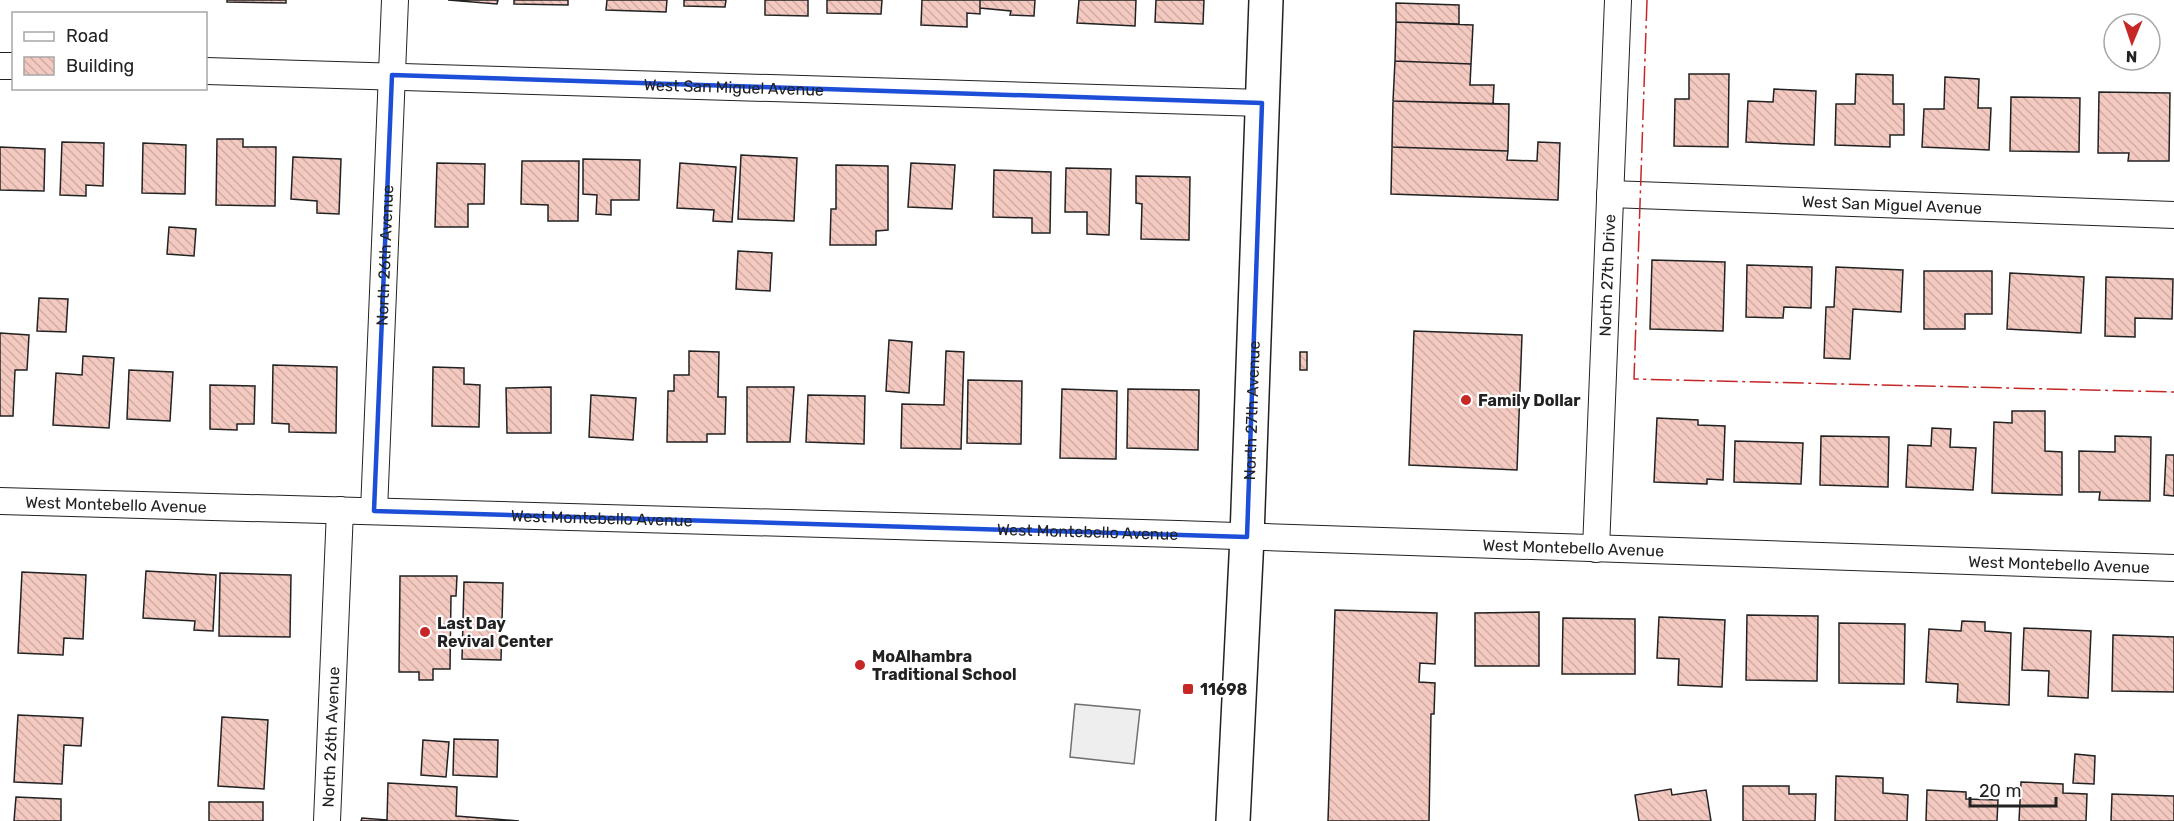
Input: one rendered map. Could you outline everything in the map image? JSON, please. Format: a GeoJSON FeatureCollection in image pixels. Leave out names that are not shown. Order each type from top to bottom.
{"type":"FeatureCollection","features":[{"type":"Feature","properties":{"kind":"main road","name":"North 27th Avenue"},"geometry":{"type":"LineString","coordinates":[[1233,821],[1247,537],[1266,0]]}},
{"type":"Feature","properties":{"kind":"street","name":"North 26th Avenue"},"geometry":{"type":"LineString","coordinates":[[374,511],[395,0]]}},
{"type":"Feature","properties":{"kind":"street","name":"North 27th Drive"},"geometry":{"type":"LineString","coordinates":[[1596,549],[1618,0]]}},
{"type":"Feature","properties":{"kind":"street","name":"West San Miguel Avenue"},"geometry":{"type":"LineString","coordinates":[[207,70],[1262,103]]}},
{"type":"Feature","properties":{"kind":"street","name":"West San Miguel Avenue"},"geometry":{"type":"LineString","coordinates":[[1610,194],[2174,214]]}},
{"type":"Feature","properties":{"kind":"street","name":"West Montebello Avenue"},"geometry":{"type":"LineString","coordinates":[[0,501],[1247,537],[2174,568]]}},
{"type":"Feature","properties":{"kind":"street","name":"North 26th Avenue"},"geometry":{"type":"LineString","coordinates":[[327,821],[340,510]]}},
{"type":"Feature","properties":{"kind":"highlighted area"},"geometry":{"type":"Polygon","coordinates":[[[392,75],[1262,103],[1247,537],[374,511],[392,75]]]}},
{"type":"Feature","properties":{"kind":"shaded area"},"geometry":{"type":"Polygon","coordinates":[[[1075,704],[1140,710],[1134,764],[1070,757],[1075,704]]]}},
{"type":"Feature","properties":{"kind":"building"},"geometry":{"type":"Polygon","coordinates":[[[227,0],[286,0],[286,3],[227,2],[227,0]]]}},
{"type":"Feature","properties":{"kind":"building"},"geometry":{"type":"Polygon","coordinates":[[[448,0],[498,0],[497,4],[448,0]]]}},
{"type":"Feature","properties":{"kind":"building"},"geometry":{"type":"Polygon","coordinates":[[[514,0],[568,0],[568,5],[514,4],[514,0]]]}},
{"type":"Feature","properties":{"kind":"building"},"geometry":{"type":"Polygon","coordinates":[[[607,0],[667,0],[666,12],[606,10],[607,0]]]}},
{"type":"Feature","properties":{"kind":"building"},"geometry":{"type":"Polygon","coordinates":[[[684,0],[726,0],[725,7],[684,6],[684,0]]]}},
{"type":"Feature","properties":{"kind":"building"},"geometry":{"type":"Polygon","coordinates":[[[765,0],[808,0],[808,16],[765,15],[765,0]]]}},
{"type":"Feature","properties":{"kind":"building"},"geometry":{"type":"Polygon","coordinates":[[[827,0],[882,0],[881,14],[827,13],[827,0]]]}},
{"type":"Feature","properties":{"kind":"building"},"geometry":{"type":"Polygon","coordinates":[[[922,0],[980,0],[980,14],[967,13],[967,27],[921,25],[922,0]]]}},
{"type":"Feature","properties":{"kind":"building"},"geometry":{"type":"Polygon","coordinates":[[[980,0],[1035,0],[1034,16],[1010,15],[1011,11],[980,8],[980,0]]]}},
{"type":"Feature","properties":{"kind":"building"},"geometry":{"type":"Polygon","coordinates":[[[1079,0],[1136,0],[1135,26],[1077,23],[1079,0]]]}},
{"type":"Feature","properties":{"kind":"building"},"geometry":{"type":"Polygon","coordinates":[[[1156,0],[1204,0],[1203,24],[1155,22],[1156,0]]]}},
{"type":"Feature","properties":{"kind":"building"},"geometry":{"type":"Polygon","coordinates":[[[1396,3],[1459,5],[1459,24],[1396,22],[1396,3]]]}},
{"type":"Feature","properties":{"kind":"building"},"geometry":{"type":"Polygon","coordinates":[[[1396,22],[1473,25],[1471,64],[1395,61],[1396,22]]]}},
{"type":"Feature","properties":{"kind":"building"},"geometry":{"type":"Polygon","coordinates":[[[1395,61],[1471,64],[1470,85],[1494,85],[1493,104],[1393,101],[1395,61]]]}},
{"type":"Feature","properties":{"kind":"building"},"geometry":{"type":"Polygon","coordinates":[[[1689,74],[1729,74],[1728,147],[1674,146],[1675,99],[1689,99],[1689,74]]]}},
{"type":"Feature","properties":{"kind":"building"},"geometry":{"type":"Polygon","coordinates":[[[1856,74],[1893,75],[1893,104],[1904,104],[1904,135],[1890,135],[1890,147],[1835,145],[1836,104],[1855,104],[1856,74]]]}},
{"type":"Feature","properties":{"kind":"building"},"geometry":{"type":"Polygon","coordinates":[[[1945,77],[1979,79],[1978,108],[1991,108],[1989,150],[1922,147],[1924,109],[1944,109],[1945,77]]]}},
{"type":"Feature","properties":{"kind":"building"},"geometry":{"type":"Polygon","coordinates":[[[1774,89],[1816,91],[1814,145],[1746,142],[1748,101],[1773,102],[1774,89]]]}},
{"type":"Feature","properties":{"kind":"building"},"geometry":{"type":"Polygon","coordinates":[[[2099,92],[2170,93],[2169,161],[2128,161],[2129,153],[2098,153],[2099,92]]]}},
{"type":"Feature","properties":{"kind":"building"},"geometry":{"type":"Polygon","coordinates":[[[2011,97],[2080,98],[2079,152],[2010,151],[2011,97]]]}},
{"type":"Feature","properties":{"kind":"building"},"geometry":{"type":"Polygon","coordinates":[[[1393,101],[1509,104],[1508,151],[1392,147],[1393,101]]]}},
{"type":"Feature","properties":{"kind":"building"},"geometry":{"type":"Polygon","coordinates":[[[217,139],[243,139],[243,147],[276,147],[275,206],[216,205],[217,139]]]}},
{"type":"Feature","properties":{"kind":"building"},"geometry":{"type":"Polygon","coordinates":[[[62,142],[104,143],[103,186],[86,185],[86,196],[60,195],[62,142]]]}},
{"type":"Feature","properties":{"kind":"building"},"geometry":{"type":"Polygon","coordinates":[[[1538,142],[1560,143],[1558,200],[1391,194],[1392,147],[1508,151],[1507,160],[1537,161],[1538,142]]]}},
{"type":"Feature","properties":{"kind":"building"},"geometry":{"type":"Polygon","coordinates":[[[143,143],[186,145],[185,194],[142,193],[143,143]]]}},
{"type":"Feature","properties":{"kind":"building"},"geometry":{"type":"Polygon","coordinates":[[[0,147],[45,149],[44,191],[0,190],[0,147]]]}},
{"type":"Feature","properties":{"kind":"building"},"geometry":{"type":"Polygon","coordinates":[[[741,155],[797,158],[794,221],[738,219],[741,155]]]}},
{"type":"Feature","properties":{"kind":"building"},"geometry":{"type":"Polygon","coordinates":[[[293,157],[341,159],[339,214],[317,213],[317,201],[291,199],[293,157]]]}},
{"type":"Feature","properties":{"kind":"building"},"geometry":{"type":"Polygon","coordinates":[[[583,159],[640,160],[639,200],[611,200],[611,215],[596,214],[597,195],[583,194],[583,159]]]}},
{"type":"Feature","properties":{"kind":"building"},"geometry":{"type":"Polygon","coordinates":[[[522,161],[579,161],[578,221],[548,221],[548,205],[521,204],[522,161]]]}},
{"type":"Feature","properties":{"kind":"building"},"geometry":{"type":"Polygon","coordinates":[[[437,163],[485,164],[484,204],[468,204],[468,227],[435,227],[437,163]]]}},
{"type":"Feature","properties":{"kind":"building"},"geometry":{"type":"Polygon","coordinates":[[[680,163],[736,167],[732,222],[713,221],[714,210],[677,208],[680,163]]]}},
{"type":"Feature","properties":{"kind":"building"},"geometry":{"type":"Polygon","coordinates":[[[911,163],[955,165],[952,209],[908,207],[911,163]]]}},
{"type":"Feature","properties":{"kind":"building"},"geometry":{"type":"Polygon","coordinates":[[[836,165],[888,166],[888,230],[876,231],[876,245],[830,245],[831,209],[836,209],[836,165]]]}},
{"type":"Feature","properties":{"kind":"building"},"geometry":{"type":"Polygon","coordinates":[[[1066,168],[1111,169],[1109,235],[1087,234],[1087,212],[1065,212],[1066,168]]]}},
{"type":"Feature","properties":{"kind":"building"},"geometry":{"type":"Polygon","coordinates":[[[994,170],[1051,172],[1050,233],[1032,233],[1032,218],[993,217],[994,170]]]}},
{"type":"Feature","properties":{"kind":"building"},"geometry":{"type":"Polygon","coordinates":[[[1136,176],[1190,177],[1189,240],[1141,239],[1142,204],[1136,203],[1136,176]]]}},
{"type":"Feature","properties":{"kind":"building"},"geometry":{"type":"Polygon","coordinates":[[[169,227],[196,229],[194,256],[167,254],[169,227]]]}},
{"type":"Feature","properties":{"kind":"building"},"geometry":{"type":"Polygon","coordinates":[[[738,251],[772,253],[770,291],[736,289],[738,251]]]}},
{"type":"Feature","properties":{"kind":"building"},"geometry":{"type":"Polygon","coordinates":[[[1652,260],[1725,262],[1723,331],[1650,329],[1652,260]]]}},
{"type":"Feature","properties":{"kind":"building"},"geometry":{"type":"Polygon","coordinates":[[[1747,265],[1812,267],[1811,308],[1784,307],[1783,318],[1746,317],[1747,265]]]}},
{"type":"Feature","properties":{"kind":"building"},"geometry":{"type":"Polygon","coordinates":[[[1836,267],[1903,270],[1901,312],[1853,309],[1850,359],[1824,358],[1826,307],[1834,307],[1836,267]]]}},
{"type":"Feature","properties":{"kind":"building"},"geometry":{"type":"Polygon","coordinates":[[[1924,271],[1992,271],[1992,314],[1965,314],[1965,329],[1924,329],[1924,271]]]}},
{"type":"Feature","properties":{"kind":"building"},"geometry":{"type":"Polygon","coordinates":[[[2010,273],[2084,277],[2081,333],[2007,329],[2010,273]]]}},
{"type":"Feature","properties":{"kind":"building"},"geometry":{"type":"Polygon","coordinates":[[[2106,277],[2173,279],[2172,319],[2135,318],[2135,337],[2105,336],[2106,277]]]}},
{"type":"Feature","properties":{"kind":"building"},"geometry":{"type":"Polygon","coordinates":[[[39,298],[68,299],[66,332],[37,331],[39,298]]]}},
{"type":"Feature","properties":{"kind":"building","name":"Family Dollar"},"geometry":{"type":"Polygon","coordinates":[[[1414,331],[1522,335],[1517,470],[1409,465],[1414,331]]]}},
{"type":"Feature","properties":{"kind":"building"},"geometry":{"type":"Polygon","coordinates":[[[0,333],[29,335],[27,370],[15,370],[13,416],[0,416],[0,333]]]}},
{"type":"Feature","properties":{"kind":"building"},"geometry":{"type":"Polygon","coordinates":[[[889,340],[912,342],[909,393],[886,391],[889,340]]]}},
{"type":"Feature","properties":{"kind":"building"},"geometry":{"type":"Polygon","coordinates":[[[689,351],[719,352],[718,397],[726,397],[725,434],[707,434],[707,442],[667,442],[668,391],[674,391],[674,375],[689,375],[689,351]]]}},
{"type":"Feature","properties":{"kind":"building"},"geometry":{"type":"Polygon","coordinates":[[[946,351],[964,352],[961,449],[901,448],[902,404],[944,405],[946,351]]]}},
{"type":"Feature","properties":{"kind":"building"},"geometry":{"type":"Polygon","coordinates":[[[1300,352],[1307,352],[1307,370],[1300,370],[1300,352]]]}},
{"type":"Feature","properties":{"kind":"building"},"geometry":{"type":"Polygon","coordinates":[[[83,356],[114,358],[109,428],[53,425],[56,373],[82,375],[83,356]]]}},
{"type":"Feature","properties":{"kind":"building"},"geometry":{"type":"Polygon","coordinates":[[[273,365],[337,367],[336,433],[289,432],[289,424],[272,423],[273,365]]]}},
{"type":"Feature","properties":{"kind":"building"},"geometry":{"type":"Polygon","coordinates":[[[433,367],[464,368],[464,384],[480,385],[479,427],[432,426],[433,367]]]}},
{"type":"Feature","properties":{"kind":"building"},"geometry":{"type":"Polygon","coordinates":[[[129,370],[173,372],[170,421],[127,419],[129,370]]]}},
{"type":"Feature","properties":{"kind":"building"},"geometry":{"type":"Polygon","coordinates":[[[968,380],[1022,381],[1021,444],[967,443],[968,380]]]}},
{"type":"Feature","properties":{"kind":"building"},"geometry":{"type":"Polygon","coordinates":[[[210,385],[255,386],[254,424],[237,424],[237,430],[210,429],[210,385]]]}},
{"type":"Feature","properties":{"kind":"building"},"geometry":{"type":"Polygon","coordinates":[[[551,387],[551,433],[507,433],[506,388],[551,387]]]}},
{"type":"Feature","properties":{"kind":"building"},"geometry":{"type":"Polygon","coordinates":[[[747,387],[794,387],[790,442],[747,442],[747,387]]]}},
{"type":"Feature","properties":{"kind":"building"},"geometry":{"type":"Polygon","coordinates":[[[1062,389],[1117,391],[1116,459],[1060,458],[1062,389]]]}},
{"type":"Feature","properties":{"kind":"building"},"geometry":{"type":"Polygon","coordinates":[[[1128,389],[1199,390],[1198,450],[1127,448],[1128,389]]]}},
{"type":"Feature","properties":{"kind":"building"},"geometry":{"type":"Polygon","coordinates":[[[591,395],[636,398],[633,440],[589,437],[591,395]]]}},
{"type":"Feature","properties":{"kind":"building"},"geometry":{"type":"Polygon","coordinates":[[[808,395],[865,396],[864,444],[806,442],[808,395]]]}},
{"type":"Feature","properties":{"kind":"building"},"geometry":{"type":"Polygon","coordinates":[[[2012,411],[2045,411],[2045,451],[2062,452],[2062,495],[1992,493],[1994,422],[2012,423],[2012,411]]]}},
{"type":"Feature","properties":{"kind":"building"},"geometry":{"type":"Polygon","coordinates":[[[1657,418],[1698,420],[1698,425],[1725,426],[1723,480],[1707,479],[1707,484],[1654,482],[1657,418]]]}},
{"type":"Feature","properties":{"kind":"building"},"geometry":{"type":"Polygon","coordinates":[[[1932,428],[1951,429],[1950,447],[1976,448],[1973,490],[1906,487],[1908,445],[1931,446],[1932,428]]]}},
{"type":"Feature","properties":{"kind":"building"},"geometry":{"type":"Polygon","coordinates":[[[1821,436],[1889,437],[1888,487],[1820,485],[1821,436]]]}},
{"type":"Feature","properties":{"kind":"building"},"geometry":{"type":"Polygon","coordinates":[[[2115,436],[2151,437],[2150,501],[2099,500],[2100,492],[2079,492],[2079,451],[2115,452],[2115,436]]]}},
{"type":"Feature","properties":{"kind":"building"},"geometry":{"type":"Polygon","coordinates":[[[1735,441],[1803,443],[1801,484],[1734,482],[1735,441]]]}},
{"type":"Feature","properties":{"kind":"building"},"geometry":{"type":"Polygon","coordinates":[[[2166,455],[2174,455],[2174,496],[2164,495],[2166,455]]]}},
{"type":"Feature","properties":{"kind":"building"},"geometry":{"type":"Polygon","coordinates":[[[146,571],[216,575],[213,631],[194,630],[195,621],[143,618],[146,571]]]}},
{"type":"Feature","properties":{"kind":"building"},"geometry":{"type":"Polygon","coordinates":[[[22,572],[86,575],[83,639],[64,638],[63,655],[18,653],[22,572]]]}},
{"type":"Feature","properties":{"kind":"building"},"geometry":{"type":"Polygon","coordinates":[[[220,573],[291,575],[290,637],[219,636],[220,573]]]}},
{"type":"Feature","properties":{"kind":"building","name":"Last Day Revival Center"},"geometry":{"type":"Polygon","coordinates":[[[400,576],[457,576],[456,596],[451,596],[450,669],[433,669],[433,680],[419,680],[419,672],[399,672],[400,576]]]}},
{"type":"Feature","properties":{"kind":"building"},"geometry":{"type":"Polygon","coordinates":[[[464,582],[503,583],[501,660],[462,659],[464,582]]]}},
{"type":"Feature","properties":{"kind":"building"},"geometry":{"type":"Polygon","coordinates":[[[1335,610],[1437,613],[1435,664],[1420,663],[1419,682],[1435,683],[1434,714],[1431,714],[1429,821],[1328,821],[1335,610]]]}},
{"type":"Feature","properties":{"kind":"building"},"geometry":{"type":"Polygon","coordinates":[[[1539,612],[1539,666],[1475,666],[1475,613],[1539,612]]]}},
{"type":"Feature","properties":{"kind":"building"},"geometry":{"type":"Polygon","coordinates":[[[1747,615],[1818,616],[1817,681],[1746,680],[1747,615]]]}},
{"type":"Feature","properties":{"kind":"building"},"geometry":{"type":"Polygon","coordinates":[[[1659,617],[1725,620],[1722,687],[1678,685],[1679,659],[1657,658],[1659,617]]]}},
{"type":"Feature","properties":{"kind":"building"},"geometry":{"type":"Polygon","coordinates":[[[1563,618],[1635,619],[1635,674],[1562,674],[1563,618]]]}},
{"type":"Feature","properties":{"kind":"building"},"geometry":{"type":"Polygon","coordinates":[[[1962,621],[1985,622],[1985,631],[2011,633],[2009,705],[1957,702],[1958,684],[1926,682],[1929,629],[1961,631],[1962,621]]]}},
{"type":"Feature","properties":{"kind":"building"},"geometry":{"type":"Polygon","coordinates":[[[1839,623],[1905,624],[1904,684],[1839,683],[1839,623]]]}},
{"type":"Feature","properties":{"kind":"building"},"geometry":{"type":"Polygon","coordinates":[[[2024,628],[2091,631],[2088,698],[2048,696],[2049,671],[2022,670],[2024,628]]]}},
{"type":"Feature","properties":{"kind":"building"},"geometry":{"type":"Polygon","coordinates":[[[2113,635],[2174,637],[2174,692],[2112,691],[2113,635]]]}},
{"type":"Feature","properties":{"kind":"building"},"geometry":{"type":"Polygon","coordinates":[[[18,715],[83,718],[81,746],[64,745],[62,784],[14,782],[18,715]]]}},
{"type":"Feature","properties":{"kind":"building"},"geometry":{"type":"Polygon","coordinates":[[[222,717],[268,720],[264,789],[218,786],[222,717]]]}},
{"type":"Feature","properties":{"kind":"building"},"geometry":{"type":"Polygon","coordinates":[[[454,739],[498,740],[497,777],[453,775],[454,739]]]}},
{"type":"Feature","properties":{"kind":"building"},"geometry":{"type":"Polygon","coordinates":[[[423,740],[449,742],[446,777],[421,775],[423,740]]]}},
{"type":"Feature","properties":{"kind":"building"},"geometry":{"type":"Polygon","coordinates":[[[2075,754],[2095,756],[2094,784],[2073,783],[2075,754]]]}},
{"type":"Feature","properties":{"kind":"building"},"geometry":{"type":"Polygon","coordinates":[[[1836,776],[1883,778],[1883,793],[1908,795],[1907,821],[1835,821],[1836,776]]]}},
{"type":"Feature","properties":{"kind":"building"},"geometry":{"type":"Polygon","coordinates":[[[2021,782],[2063,784],[2063,793],[2087,794],[2086,821],[2019,821],[2021,782]]]}},
{"type":"Feature","properties":{"kind":"building"},"geometry":{"type":"Polygon","coordinates":[[[388,783],[457,787],[456,816],[519,821],[361,821],[362,818],[387,820],[388,783]]]}},
{"type":"Feature","properties":{"kind":"building"},"geometry":{"type":"Polygon","coordinates":[[[1743,786],[1789,786],[1789,794],[1816,794],[1815,821],[1743,821],[1743,786]]]}},
{"type":"Feature","properties":{"kind":"building"},"geometry":{"type":"Polygon","coordinates":[[[1671,789],[1672,795],[1706,790],[1711,821],[1639,821],[1635,795],[1671,789]]]}},
{"type":"Feature","properties":{"kind":"building"},"geometry":{"type":"Polygon","coordinates":[[[1927,790],[1966,792],[1966,799],[1998,800],[1997,821],[1926,821],[1927,790]]]}},
{"type":"Feature","properties":{"kind":"building"},"geometry":{"type":"Polygon","coordinates":[[[2112,794],[2174,796],[2174,821],[2111,821],[2112,794]]]}},
{"type":"Feature","properties":{"kind":"building"},"geometry":{"type":"Polygon","coordinates":[[[16,797],[61,799],[61,821],[14,821],[16,797]]]}},
{"type":"Feature","properties":{"kind":"building"},"geometry":{"type":"Polygon","coordinates":[[[209,802],[263,802],[263,821],[209,821],[209,802]]]}},
{"type":"Feature","properties":{"kind":"power"},"geometry":{"type":"LineString","coordinates":[[1647,0],[1634,379],[2174,392]]}},
{"type":"Feature","properties":{"kind":"place","name":"Family Dollar"},"geometry":{"type":"Point","coordinates":[1466,400]}},
{"type":"Feature","properties":{"kind":"place","name":"Last Day Revival Center"},"geometry":{"type":"Point","coordinates":[425,632]}},
{"type":"Feature","properties":{"kind":"place","name":"MoAlhambra Traditional School"},"geometry":{"type":"Point","coordinates":[860,665]}},
{"type":"Feature","properties":{"kind":"place","name":"11698"},"geometry":{"type":"Point","coordinates":[1188,689]}}]}
